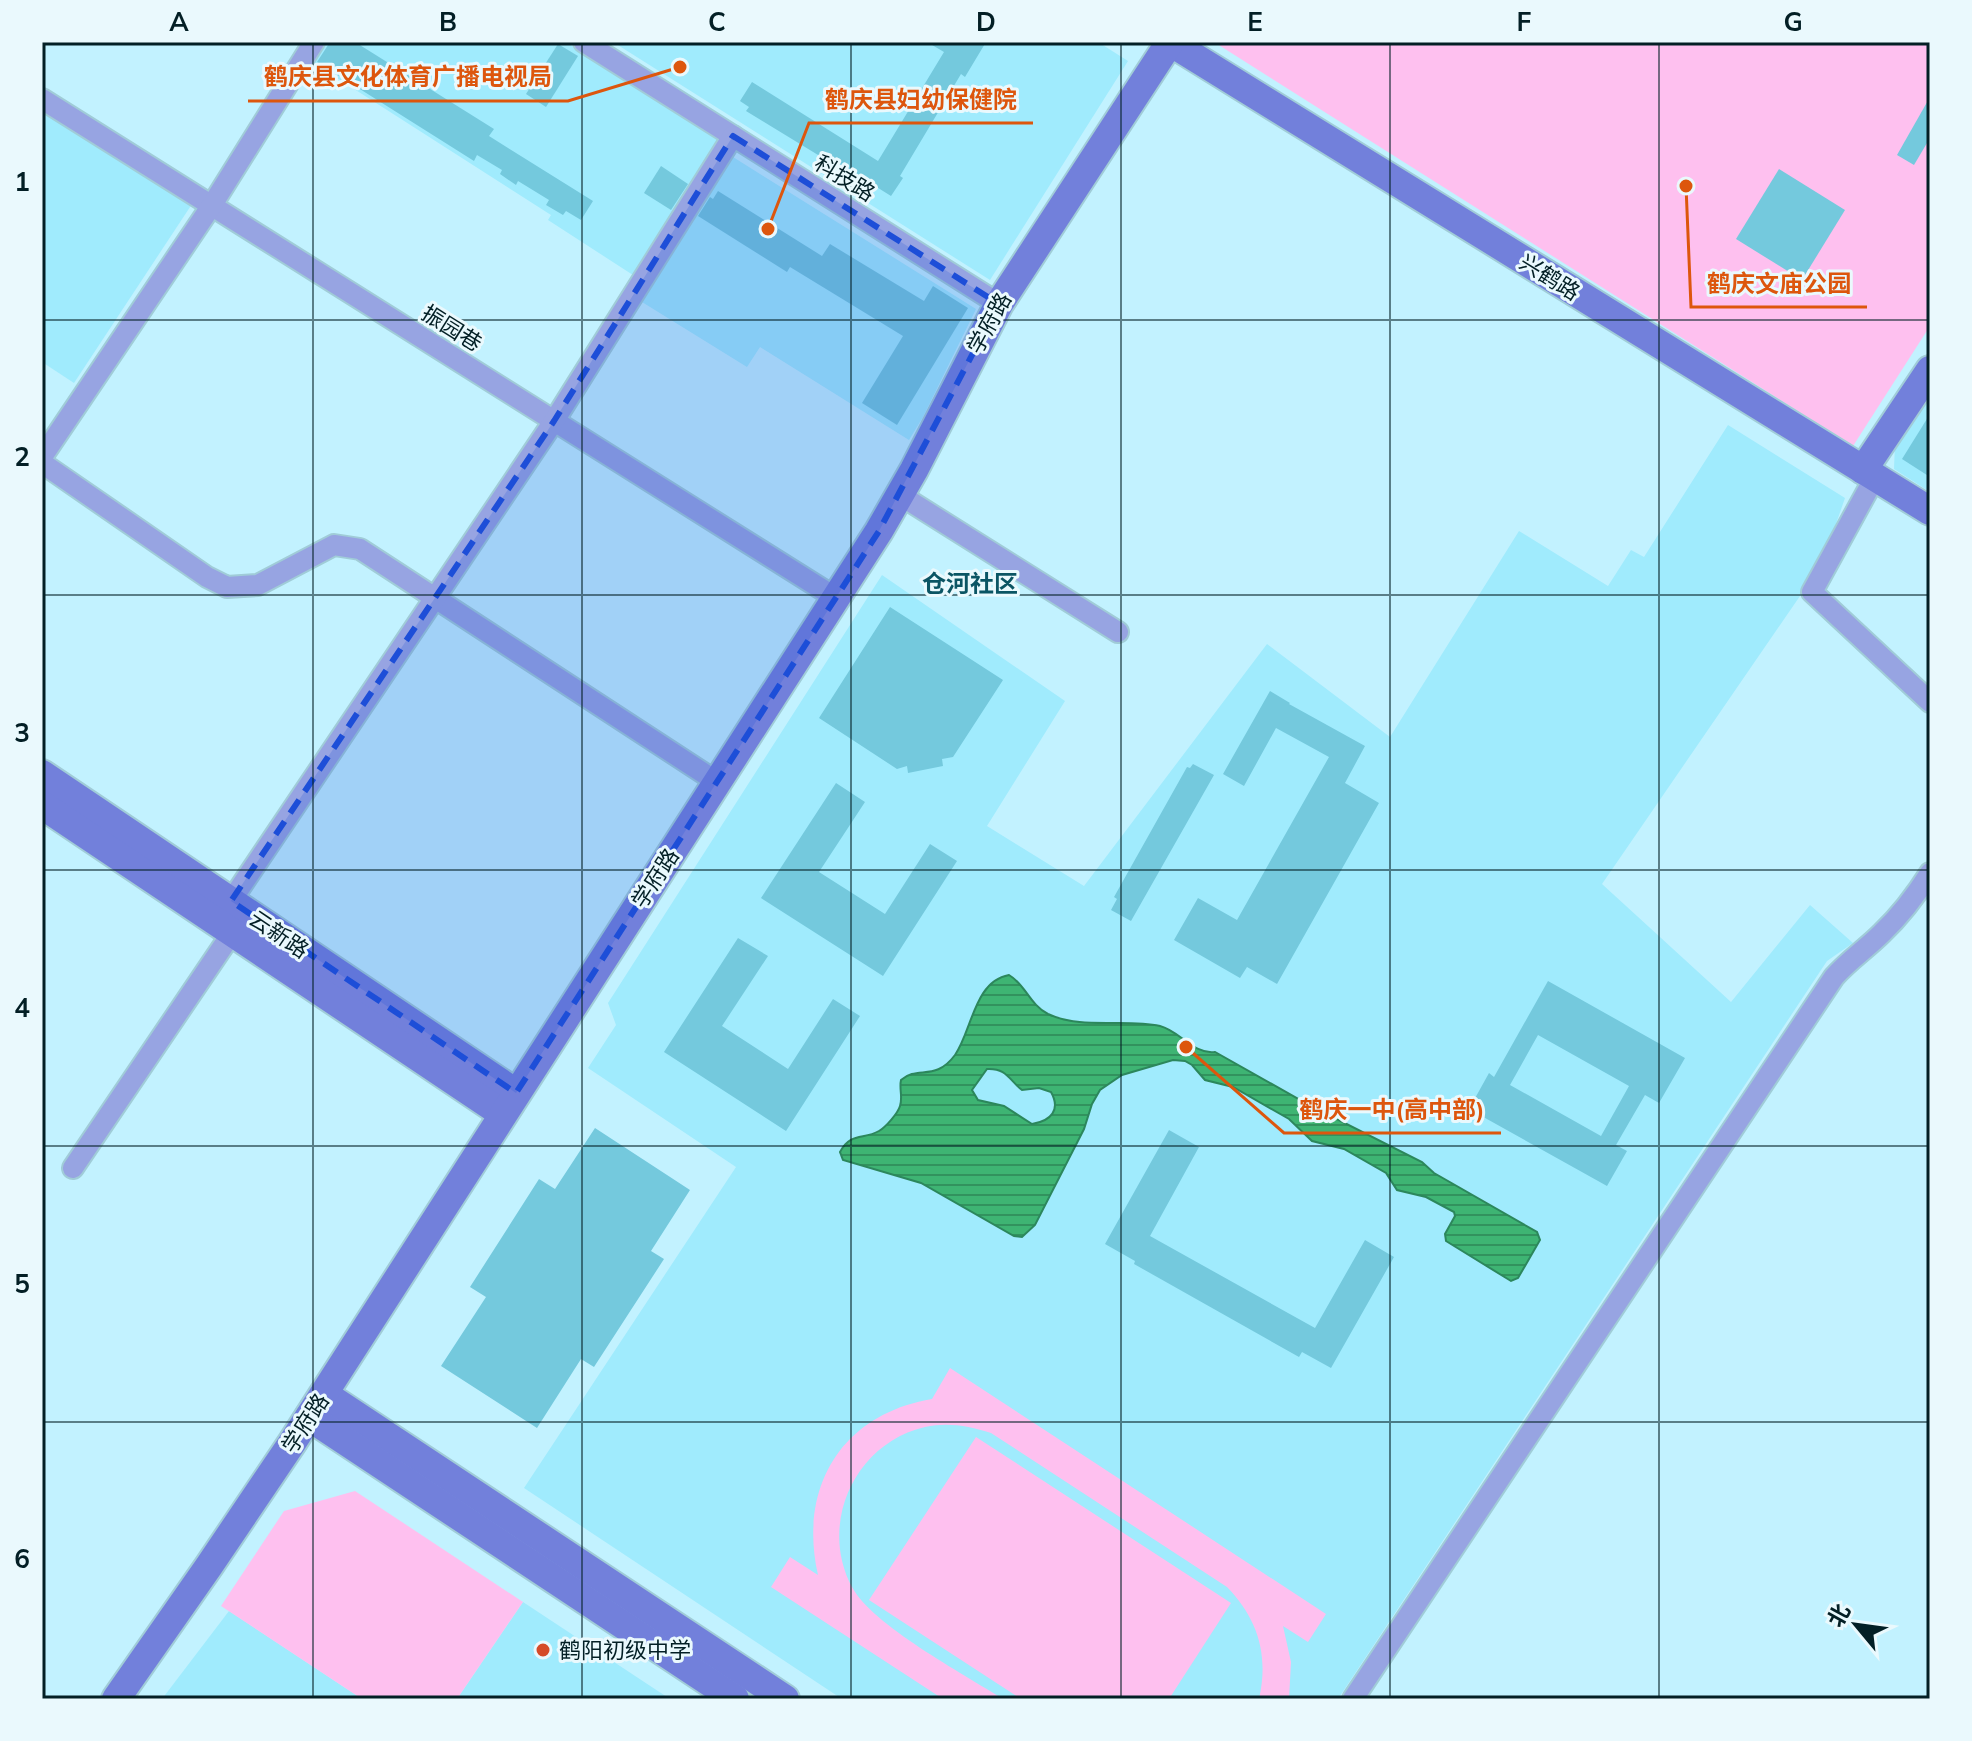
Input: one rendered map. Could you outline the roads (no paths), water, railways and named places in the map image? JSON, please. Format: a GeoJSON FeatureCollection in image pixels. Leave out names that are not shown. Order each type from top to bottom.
{"type":"FeatureCollection","features":[{"type":"Feature","properties":{"kind":"street"},"geometry":{"type":"LineString","coordinates":[[42,457],[212,205],[314,42]]}},
{"type":"Feature","properties":{"kind":"street","name":"科技路"},"geometry":{"type":"LineString","coordinates":[[584,42],[999,304]]}},
{"type":"Feature","properties":{"kind":"street","name":"学府路"},"geometry":{"type":"LineString","coordinates":[[116,1699],[201,1579],[316,1405],[836,598],[900,495],[999,304],[1170,42]]}},
{"type":"Feature","properties":{"kind":"street","name":"兴鹤路"},"geometry":{"type":"LineString","coordinates":[[1170,42],[1930,511]]}},
{"type":"Feature","properties":{"kind":"street","name":"振园巷"},"geometry":{"type":"LineString","coordinates":[[42,99],[836,598]]}},
{"type":"Feature","properties":{"kind":"street"},"geometry":{"type":"LineString","coordinates":[[231,901],[554,421],[733,136]]}},
{"type":"Feature","properties":{"kind":"street"},"geometry":{"type":"LineString","coordinates":[[1930,370],[1869,474],[1812,592],[1930,702]]}},
{"type":"Feature","properties":{"kind":"street"},"geometry":{"type":"LineString","coordinates":[[42,463],[216,583],[237,588],[258,585],[334,545],[349,546],[370,555],[717,782]]}},
{"type":"Feature","properties":{"kind":"street"},"geometry":{"type":"LineString","coordinates":[[900,495],[1118,632]]}},
{"type":"Feature","properties":{"kind":"street","name":"云新路"},"geometry":{"type":"LineString","coordinates":[[42,774],[231,901],[510,1103]]}},
{"type":"Feature","properties":{"kind":"street","name":"云新路"},"geometry":{"type":"LineString","coordinates":[[42,805],[232,933],[510,1103]]}},
{"type":"Feature","properties":{"kind":"street"},"geometry":{"type":"LineString","coordinates":[[1353,1699],[1834,977],[1902,913],[1930,873]]}},
{"type":"Feature","properties":{"kind":"street"},"geometry":{"type":"LineString","coordinates":[[73,1168],[232,933]]}},
{"type":"Feature","properties":{"kind":"street"},"geometry":{"type":"LineString","coordinates":[[316,1405],[735,1699]]}},
{"type":"Feature","properties":{"kind":"street"},"geometry":{"type":"LineString","coordinates":[[316,1405],[785,1699]]}},
{"type":"Feature","properties":{"kind":"place","name":"鹤庆县文化体育广播电视局"},"geometry":{"type":"Point","coordinates":[680,67]}},
{"type":"Feature","properties":{"kind":"place","name":"鹤庆文庙公园"},"geometry":{"type":"Point","coordinates":[1686,186]}},
{"type":"Feature","properties":{"kind":"place","name":"鹤庆县妇幼保健院"},"geometry":{"type":"Point","coordinates":[768,229]}},
{"type":"Feature","properties":{"kind":"place","name":"鹤庆一中(高中部)"},"geometry":{"type":"Point","coordinates":[1186,1047]}},
{"type":"Feature","properties":{"kind":"place","name":"鹤阳初级中学"},"geometry":{"type":"Point","coordinates":[543,1650]}},
{"type":"Feature","properties":{"kind":"district","name":"仓河社区"},"geometry":{"type":"Point","coordinates":[970,584]}}]}
